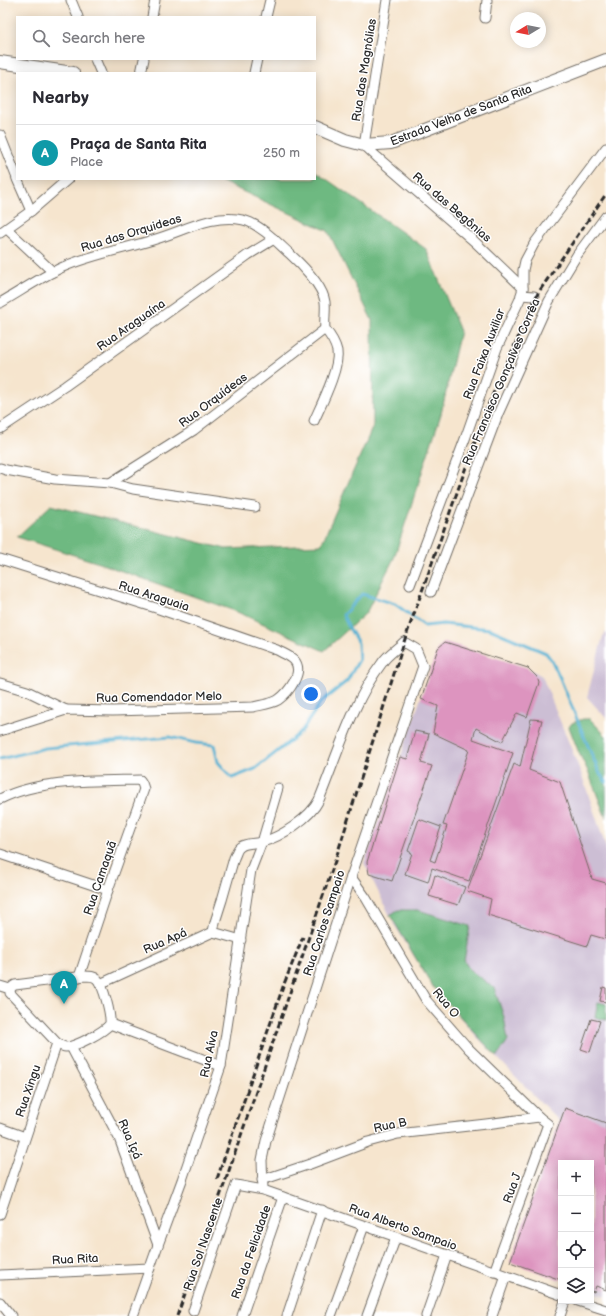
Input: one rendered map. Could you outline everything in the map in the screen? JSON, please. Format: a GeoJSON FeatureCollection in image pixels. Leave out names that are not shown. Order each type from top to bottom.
{"type":"FeatureCollection","features":[{"type":"Feature","properties":{"kind":"main road","name":"Estrada Velha de Santa Rita"},"geometry":{"type":"LineString","coordinates":[[316,127],[344,140],[364,144],[391,143],[606,60]]}},
{"type":"Feature","properties":{"kind":"main road"},"geometry":{"type":"LineString","coordinates":[[0,62],[66,72]]}},
{"type":"Feature","properties":{"kind":"street"},"geometry":{"type":"LineString","coordinates":[[71,0],[78,16]]}},
{"type":"Feature","properties":{"kind":"street"},"geometry":{"type":"LineString","coordinates":[[152,16],[155,0]]}},
{"type":"Feature","properties":{"kind":"street"},"geometry":{"type":"LineString","coordinates":[[266,16],[270,0]]}},
{"type":"Feature","properties":{"kind":"street","name":"Rua das Magnólias"},"geometry":{"type":"LineString","coordinates":[[364,144],[387,0]]}},
{"type":"Feature","properties":{"kind":"street"},"geometry":{"type":"LineString","coordinates":[[485,18],[487,0]]}},
{"type":"Feature","properties":{"kind":"street"},"geometry":{"type":"LineString","coordinates":[[95,60],[101,72]]}},
{"type":"Feature","properties":{"kind":"street"},"geometry":{"type":"LineString","coordinates":[[141,72],[144,60]]}},
{"type":"Feature","properties":{"kind":"street"},"geometry":{"type":"LineString","coordinates":[[254,72],[257,60]]}},
{"type":"Feature","properties":{"kind":"street"},"geometry":{"type":"LineString","coordinates":[[0,135],[16,176]]}},
{"type":"Feature","properties":{"kind":"street","name":"Rua das Begônias"},"geometry":{"type":"LineString","coordinates":[[364,144],[475,242],[522,292]]}},
{"type":"Feature","properties":{"kind":"street","name":"Rua Faixa Auxiliar"},"geometry":{"type":"LineString","coordinates":[[410,585],[465,439],[497,348],[522,292],[525,261],[534,244],[606,148]]}},
{"type":"Feature","properties":{"kind":"street"},"geometry":{"type":"LineString","coordinates":[[17,180],[31,211]]}},
{"type":"Feature","properties":{"kind":"street"},"geometry":{"type":"LineString","coordinates":[[53,272],[3,231],[31,211],[67,180]]}},
{"type":"Feature","properties":{"kind":"street","name":"Rua Francisco Gonçalves Corrêa"},"geometry":{"type":"LineString","coordinates":[[431,592],[498,414],[549,301],[577,255],[606,216]]}},
{"type":"Feature","properties":{"kind":"street","name":"Rua das Orquideas"},"geometry":{"type":"LineString","coordinates":[[0,303],[64,266],[216,220],[244,220],[259,228],[274,239],[303,266],[323,294],[325,302],[324,329]]}},
{"type":"Feature","properties":{"kind":"street","name":"Rua Araguaína"},"geometry":{"type":"LineString","coordinates":[[0,429],[65,386],[248,255],[274,239]]}},
{"type":"Feature","properties":{"kind":"street"},"geometry":{"type":"LineString","coordinates":[[522,292],[534,296]]}},
{"type":"Feature","properties":{"kind":"street"},"geometry":{"type":"LineString","coordinates":[[314,421],[334,372],[337,359],[337,351],[331,337],[324,329]]}},
{"type":"Feature","properties":{"kind":"street","name":"Rua Orquídeas"},"geometry":{"type":"LineString","coordinates":[[110,483],[194,430],[324,329]]}},
{"type":"Feature","properties":{"kind":"street"},"geometry":{"type":"LineString","coordinates":[[0,468],[56,478],[110,483],[133,489],[255,507]]}},
{"type":"Feature","properties":{"kind":"street","name":"Rua Araguaia"},"geometry":{"type":"LineString","coordinates":[[0,559],[156,608],[277,650],[293,659],[297,664]]}},
{"type":"Feature","properties":{"kind":"street","name":"Rua Carlos Sampaio"},"geometry":{"type":"LineString","coordinates":[[261,843],[298,823],[313,810],[316,806],[352,717],[369,683],[382,662],[404,642],[416,649],[424,666],[351,877],[266,1141],[262,1160],[263,1190]]}},
{"type":"Feature","properties":{"kind":"street","name":"Rua Comendador Melo"},"geometry":{"type":"LineString","coordinates":[[0,730],[66,710],[113,711],[253,707],[266,705],[277,700],[294,682],[298,670],[297,664]]}},
{"type":"Feature","properties":{"kind":"street"},"geometry":{"type":"LineString","coordinates":[[0,683],[27,690],[66,710]]}},
{"type":"Feature","properties":{"kind":"street","name":"Rua Camaquã"},"geometry":{"type":"LineString","coordinates":[[0,799],[12,793],[37,787],[86,781],[140,780],[142,783],[144,789],[79,977]]}},
{"type":"Feature","properties":{"kind":"street","name":"Rua Aíva"},"geometry":{"type":"LineString","coordinates":[[133,1316],[221,1066],[251,870],[278,788]]}},
{"type":"Feature","properties":{"kind":"street"},"geometry":{"type":"LineString","coordinates":[[241,940],[213,932],[215,922],[237,851],[244,845],[261,843]]}},
{"type":"Feature","properties":{"kind":"street"},"geometry":{"type":"LineString","coordinates":[[0,854],[108,890]]}},
{"type":"Feature","properties":{"kind":"street","name":"Rua O"},"geometry":{"type":"LineString","coordinates":[[351,877],[366,898],[426,1000],[468,1048],[539,1117]]}},
{"type":"Feature","properties":{"kind":"street","name":"Rua Apá"},"geometry":{"type":"LineString","coordinates":[[100,984],[213,932]]}},
{"type":"Feature","properties":{"kind":"street"},"geometry":{"type":"LineString","coordinates":[[10,989],[15,985],[92,976],[97,979],[100,984],[109,1013],[110,1024]]}},
{"type":"Feature","properties":{"kind":"street"},"geometry":{"type":"LineString","coordinates":[[0,986],[10,989]]}},
{"type":"Feature","properties":{"kind":"street"},"geometry":{"type":"LineString","coordinates":[[10,989],[12,996],[57,1043],[63,1047],[71,1047],[105,1029],[110,1024]]}},
{"type":"Feature","properties":{"kind":"street"},"geometry":{"type":"LineString","coordinates":[[110,1024],[221,1066]]}},
{"type":"Feature","properties":{"kind":"street","name":"Rua Xingu"},"geometry":{"type":"LineString","coordinates":[[0,1214],[57,1043]]}},
{"type":"Feature","properties":{"kind":"street","name":"Rua Içá"},"geometry":{"type":"LineString","coordinates":[[71,1047],[119,1138],[158,1245]]}},
{"type":"Feature","properties":{"kind":"street","name":"Rua B"},"geometry":{"type":"LineString","coordinates":[[262,1180],[368,1142],[398,1134],[539,1117]]}},
{"type":"Feature","properties":{"kind":"street","name":"Rua J"},"geometry":{"type":"LineString","coordinates":[[494,1272],[548,1124],[539,1117]]}},
{"type":"Feature","properties":{"kind":"street"},"geometry":{"type":"LineString","coordinates":[[0,1128],[25,1137]]}},
{"type":"Feature","properties":{"kind":"street","name":"Rua Alberto Sampaio"},"geometry":{"type":"LineString","coordinates":[[236,1185],[263,1190],[282,1196],[558,1294]]}},
{"type":"Feature","properties":{"kind":"street","name":"Rua Sol Nascente"},"geometry":{"type":"LineString","coordinates":[[193,1311],[236,1185]]}},
{"type":"Feature","properties":{"kind":"street","name":"Rua da Felicidade"},"geometry":{"type":"LineString","coordinates":[[242,1316],[282,1196]]}},
{"type":"Feature","properties":{"kind":"street"},"geometry":{"type":"LineString","coordinates":[[287,1316],[322,1210]]}},
{"type":"Feature","properties":{"kind":"street"},"geometry":{"type":"LineString","coordinates":[[332,1316],[364,1226]]}},
{"type":"Feature","properties":{"kind":"street"},"geometry":{"type":"LineString","coordinates":[[367,1316],[396,1237]]}},
{"type":"Feature","properties":{"kind":"street"},"geometry":{"type":"LineString","coordinates":[[426,1316],[447,1255]]}},
{"type":"Feature","properties":{"kind":"street","name":"Rua Rita"},"geometry":{"type":"LineString","coordinates":[[0,1275],[150,1268]]}},
{"type":"Feature","properties":{"kind":"street"},"geometry":{"type":"LineString","coordinates":[[492,1316],[506,1276]]}},
{"type":"Feature","properties":{"kind":"street"},"geometry":{"type":"LineString","coordinates":[[0,1302],[11,1316]]}},
{"type":"Feature","properties":{"kind":"street"},"geometry":{"type":"LineString","coordinates":[[560,1316],[564,1304]]}},
{"type":"Feature","properties":{"kind":"street"},"geometry":{"type":"LineString","coordinates":[[587,1304],[606,1310]]}},
{"type":"Feature","properties":{"kind":"shaded area"},"geometry":{"type":"Polygon","coordinates":[[[606,631],[606,718],[587,697],[603,636],[606,631]]]}},
{"type":"Feature","properties":{"kind":"shaded area"},"geometry":{"type":"Polygon","coordinates":[[[445,642],[528,668],[542,676],[581,773],[606,847],[606,1296],[594,1292],[594,1160],[558,1160],[558,1279],[510,1262],[559,1121],[477,1037],[433,987],[395,926],[364,863],[438,648],[445,642]]]}},
{"type":"Feature","properties":{"kind":"green space"},"geometry":{"type":"Polygon","coordinates":[[[316,172],[426,249],[460,331],[441,414],[394,558],[366,613],[324,651],[235,611],[96,562],[17,537],[51,505],[226,549],[321,545],[373,426],[372,320],[328,231],[218,180],[316,180],[316,172]]]}},
{"type":"Feature","properties":{"kind":"green space"},"geometry":{"type":"Polygon","coordinates":[[[583,719],[590,719],[606,736],[606,818],[569,727],[572,723],[583,719]]]}},
{"type":"Feature","properties":{"kind":"green space"},"geometry":{"type":"Polygon","coordinates":[[[398,910],[418,910],[470,926],[464,961],[470,970],[494,988],[504,1017],[508,1040],[497,1057],[433,987],[390,915],[398,910]]]}},
{"type":"Feature","properties":{"kind":"green space"},"geometry":{"type":"Polygon","coordinates":[[[598,1002],[606,1004],[606,1020],[595,1017],[598,1002]]]}},
{"type":"Feature","properties":{"kind":"building"},"geometry":{"type":"Polygon","coordinates":[[[445,642],[528,668],[537,677],[539,683],[527,717],[517,713],[502,742],[476,728],[473,739],[513,753],[469,881],[432,868],[428,882],[405,874],[412,853],[408,851],[419,819],[441,827],[430,860],[435,862],[447,826],[443,825],[469,750],[433,733],[438,706],[421,699],[438,648],[445,642]]]}},
{"type":"Feature","properties":{"kind":"building"},"geometry":{"type":"Polygon","coordinates":[[[531,719],[542,720],[529,770],[560,782],[592,879],[606,883],[605,939],[591,935],[587,946],[488,915],[491,899],[467,891],[514,764],[520,767],[531,719]]]}},
{"type":"Feature","properties":{"kind":"building"},"geometry":{"type":"Polygon","coordinates":[[[415,731],[429,734],[421,763],[432,766],[392,881],[369,874],[367,862],[400,757],[407,759],[415,731]]]}},
{"type":"Feature","properties":{"kind":"building"},"geometry":{"type":"Polygon","coordinates":[[[435,875],[465,887],[458,905],[429,896],[435,875]]]}},
{"type":"Feature","properties":{"kind":"building"},"geometry":{"type":"Polygon","coordinates":[[[603,987],[606,988],[606,1002],[600,1001],[603,987]]]}},
{"type":"Feature","properties":{"kind":"building"},"geometry":{"type":"Polygon","coordinates":[[[591,1019],[600,1021],[590,1052],[581,1049],[591,1019]]]}},
{"type":"Feature","properties":{"kind":"building"},"geometry":{"type":"Polygon","coordinates":[[[565,1108],[606,1123],[606,1290],[596,1286],[594,1292],[594,1160],[558,1160],[558,1279],[510,1262],[565,1108]]]}},
{"type":"Feature","properties":{"kind":"waterway"},"geometry":{"type":"LineString","coordinates":[[0,759],[45,748],[170,737],[196,743],[214,745],[218,762],[232,778],[255,769],[301,732],[321,702],[347,681],[359,660],[358,643],[343,615],[362,594],[395,604],[425,626],[443,624],[490,629],[546,653],[552,661],[560,678],[600,774],[606,782]]}},
{"type":"Feature","properties":{"kind":"railway"},"geometry":{"type":"LineString","coordinates":[[177,1316],[224,1185],[336,858],[404,642],[488,405],[538,293],[606,194]]}},
{"type":"Feature","properties":{"kind":"railway"},"geometry":{"type":"LineString","coordinates":[[217,1179],[284,984],[303,937]]}},
{"type":"Feature","properties":{"kind":"place","name":"Praça de Santa Rita"},"geometry":{"type":"Point","coordinates":[64,1004]}}]}
